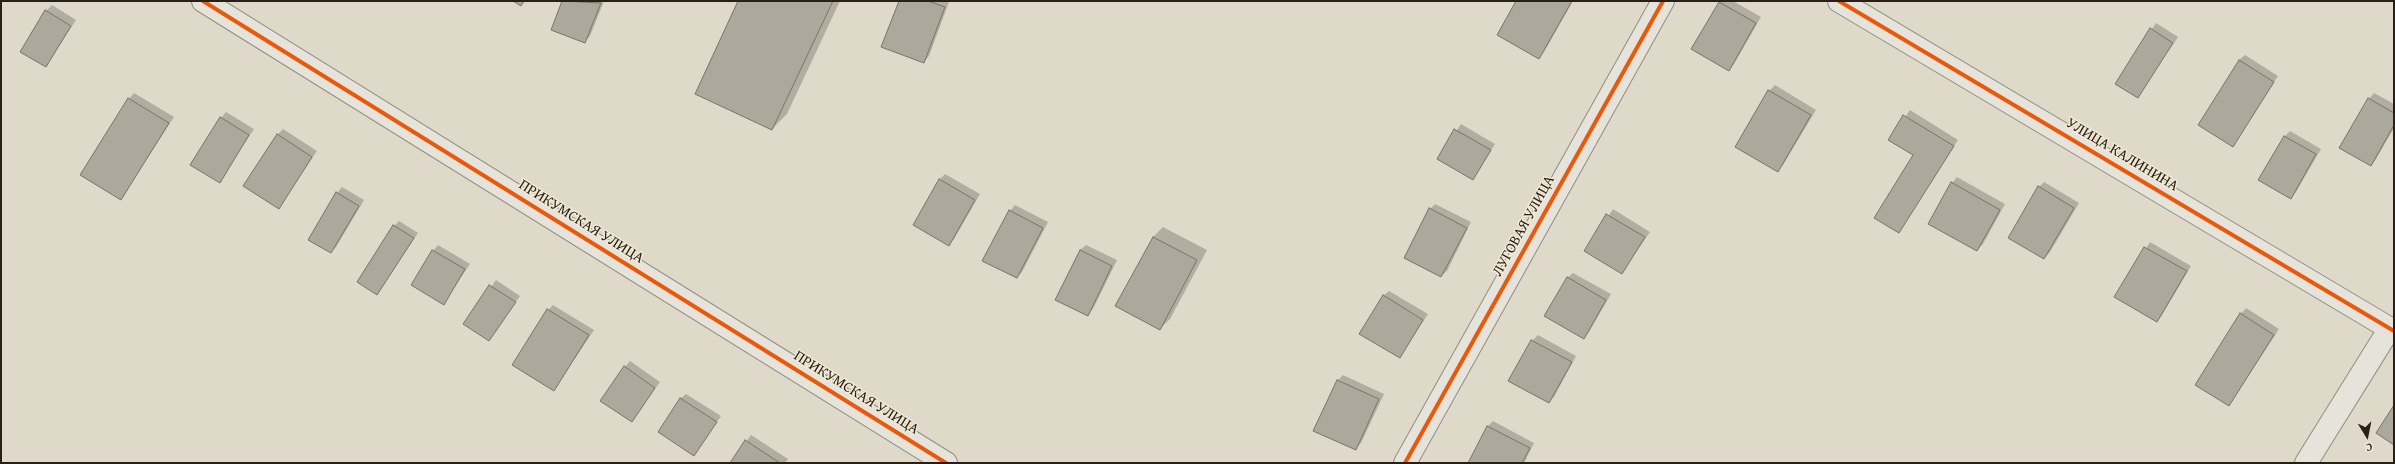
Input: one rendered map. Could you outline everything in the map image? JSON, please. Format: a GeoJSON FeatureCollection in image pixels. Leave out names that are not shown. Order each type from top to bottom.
{"type":"FeatureCollection","features":[{"type":"Feature","properties":{"kind":"street","name":"ПРИКУМСКАЯ УЛИЦА"},"geometry":{"type":"LineString","coordinates":[[203,1],[946,463]]}},
{"type":"Feature","properties":{"kind":"street","name":"ЛУГОВАЯ УЛИЦА"},"geometry":{"type":"LineString","coordinates":[[1405,463],[1663,1]]}},
{"type":"Feature","properties":{"kind":"street","name":"УЛИЦА КАЛИНИНА"},"geometry":{"type":"LineString","coordinates":[[1839,1],[2392,329]]}},
{"type":"Feature","properties":{"kind":"street"},"geometry":{"type":"LineString","coordinates":[[2306,463],[2392,329]]}},
{"type":"Feature","properties":{"kind":"building"},"geometry":{"type":"Polygon","coordinates":[[[513,1],[524,1],[521,6],[513,1]]]}},
{"type":"Feature","properties":{"kind":"building"},"geometry":{"type":"Polygon","coordinates":[[[562,1],[601,3],[585,43],[551,30],[562,1]]]}},
{"type":"Feature","properties":{"kind":"building"},"geometry":{"type":"Polygon","coordinates":[[[738,1],[833,1],[772,130],[695,94],[738,1]]]}},
{"type":"Feature","properties":{"kind":"building"},"geometry":{"type":"Polygon","coordinates":[[[899,1],[928,1],[945,7],[924,63],[881,47],[899,1]]]}},
{"type":"Feature","properties":{"kind":"building"},"geometry":{"type":"Polygon","coordinates":[[[1516,1],[1572,1],[1539,59],[1497,35],[1516,1]]]}},
{"type":"Feature","properties":{"kind":"building"},"geometry":{"type":"Polygon","coordinates":[[[1719,2],[1756,23],[1729,71],[1691,49],[1719,2]]]}},
{"type":"Feature","properties":{"kind":"building"},"geometry":{"type":"Polygon","coordinates":[[[45,10],[71,26],[46,67],[20,52],[45,10]]]}},
{"type":"Feature","properties":{"kind":"building"},"geometry":{"type":"Polygon","coordinates":[[[2150,28],[2173,43],[2138,98],[2115,84],[2150,28]]]}},
{"type":"Feature","properties":{"kind":"building"},"geometry":{"type":"Polygon","coordinates":[[[2239,60],[2274,82],[2233,147],[2198,125],[2239,60]]]}},
{"type":"Feature","properties":{"kind":"building"},"geometry":{"type":"Polygon","coordinates":[[[1768,90],[1811,115],[1778,172],[1735,147],[1768,90]]]}},
{"type":"Feature","properties":{"kind":"building"},"geometry":{"type":"Polygon","coordinates":[[[128,98],[169,123],[121,200],[80,175],[128,98]]]}},
{"type":"Feature","properties":{"kind":"building"},"geometry":{"type":"Polygon","coordinates":[[[2368,98],[2394,113],[2394,125],[2371,166],[2339,148],[2368,98]]]}},
{"type":"Feature","properties":{"kind":"building"},"geometry":{"type":"Polygon","coordinates":[[[1903,115],[1954,146],[1899,233],[1874,218],[1913,155],[1888,140],[1903,115]]]}},
{"type":"Feature","properties":{"kind":"building"},"geometry":{"type":"Polygon","coordinates":[[[220,117],[249,135],[220,183],[190,165],[220,117]]]}},
{"type":"Feature","properties":{"kind":"building"},"geometry":{"type":"Polygon","coordinates":[[[1454,129],[1491,150],[1473,180],[1437,159],[1454,129]]]}},
{"type":"Feature","properties":{"kind":"building"},"geometry":{"type":"Polygon","coordinates":[[[277,134],[312,157],[279,209],[243,186],[277,134]]]}},
{"type":"Feature","properties":{"kind":"building"},"geometry":{"type":"Polygon","coordinates":[[[2284,136],[2316,154],[2291,199],[2258,180],[2284,136]]]}},
{"type":"Feature","properties":{"kind":"building"},"geometry":{"type":"Polygon","coordinates":[[[939,179],[975,200],[949,246],[913,225],[939,179]]]}},
{"type":"Feature","properties":{"kind":"building"},"geometry":{"type":"Polygon","coordinates":[[[1951,182],[2000,210],[1977,251],[1928,224],[1951,182]]]}},
{"type":"Feature","properties":{"kind":"building"},"geometry":{"type":"Polygon","coordinates":[[[2038,186],[2074,208],[2044,259],[2008,238],[2038,186]]]}},
{"type":"Feature","properties":{"kind":"building"},"geometry":{"type":"Polygon","coordinates":[[[336,192],[359,206],[331,253],[308,240],[336,192]]]}},
{"type":"Feature","properties":{"kind":"building"},"geometry":{"type":"Polygon","coordinates":[[[1429,208],[1467,228],[1441,277],[1404,258],[1429,208]]]}},
{"type":"Feature","properties":{"kind":"building"},"geometry":{"type":"Polygon","coordinates":[[[1009,210],[1043,228],[1017,278],[982,261],[1009,210]]]}},
{"type":"Feature","properties":{"kind":"building"},"geometry":{"type":"Polygon","coordinates":[[[1606,214],[1645,237],[1622,274],[1584,251],[1606,214]]]}},
{"type":"Feature","properties":{"kind":"building"},"geometry":{"type":"Polygon","coordinates":[[[393,225],[414,238],[377,295],[357,282],[393,225]]]}},
{"type":"Feature","properties":{"kind":"building"},"geometry":{"type":"Polygon","coordinates":[[[1153,237],[1197,260],[1160,330],[1115,306],[1153,237]]]}},
{"type":"Feature","properties":{"kind":"building"},"geometry":{"type":"Polygon","coordinates":[[[2144,247],[2187,271],[2157,322],[2114,297],[2144,247]]]}},
{"type":"Feature","properties":{"kind":"building"},"geometry":{"type":"Polygon","coordinates":[[[432,250],[465,269],[444,305],[411,285],[432,250]]]}},
{"type":"Feature","properties":{"kind":"building"},"geometry":{"type":"Polygon","coordinates":[[[1080,250],[1112,266],[1088,316],[1055,300],[1080,250]]]}},
{"type":"Feature","properties":{"kind":"building"},"geometry":{"type":"Polygon","coordinates":[[[1567,277],[1606,300],[1584,339],[1544,316],[1567,277]]]}},
{"type":"Feature","properties":{"kind":"building"},"geometry":{"type":"Polygon","coordinates":[[[489,285],[516,302],[489,341],[463,324],[489,285]]]}},
{"type":"Feature","properties":{"kind":"building"},"geometry":{"type":"Polygon","coordinates":[[[1383,295],[1423,320],[1400,358],[1359,334],[1383,295]]]}},
{"type":"Feature","properties":{"kind":"building"},"geometry":{"type":"Polygon","coordinates":[[[547,309],[589,335],[554,391],[512,365],[547,309]]]}},
{"type":"Feature","properties":{"kind":"building"},"geometry":{"type":"Polygon","coordinates":[[[2240,313],[2274,335],[2229,406],[2195,385],[2240,313]]]}},
{"type":"Feature","properties":{"kind":"building"},"geometry":{"type":"Polygon","coordinates":[[[1531,340],[1572,362],[1549,403],[1508,381],[1531,340]]]}},
{"type":"Feature","properties":{"kind":"building"},"geometry":{"type":"Polygon","coordinates":[[[624,366],[655,388],[632,422],[600,401],[624,366]]]}},
{"type":"Feature","properties":{"kind":"building"},"geometry":{"type":"Polygon","coordinates":[[[1337,380],[1379,399],[1356,450],[1313,431],[1337,380]]]}},
{"type":"Feature","properties":{"kind":"building"},"geometry":{"type":"Polygon","coordinates":[[[680,398],[717,422],[694,456],[658,432],[680,398]]]}},
{"type":"Feature","properties":{"kind":"building"},"geometry":{"type":"Polygon","coordinates":[[[2394,405],[2394,445],[2376,433],[2394,405]]]}},
{"type":"Feature","properties":{"kind":"building"},"geometry":{"type":"Polygon","coordinates":[[[1487,426],[1530,448],[1522,463],[1468,463],[1487,426]]]}},
{"type":"Feature","properties":{"kind":"building"},"geometry":{"type":"Polygon","coordinates":[[[745,440],[780,463],[730,463],[745,440]]]}},
{"type":"Feature","properties":{"kind":"cycle path"},"geometry":{"type":"LineString","coordinates":[[203,1],[946,463]]}},
{"type":"Feature","properties":{"kind":"cycle path"},"geometry":{"type":"LineString","coordinates":[[1405,463],[1663,1]]}},
{"type":"Feature","properties":{"kind":"cycle path"},"geometry":{"type":"LineString","coordinates":[[1839,1],[2394,331]]}}]}
